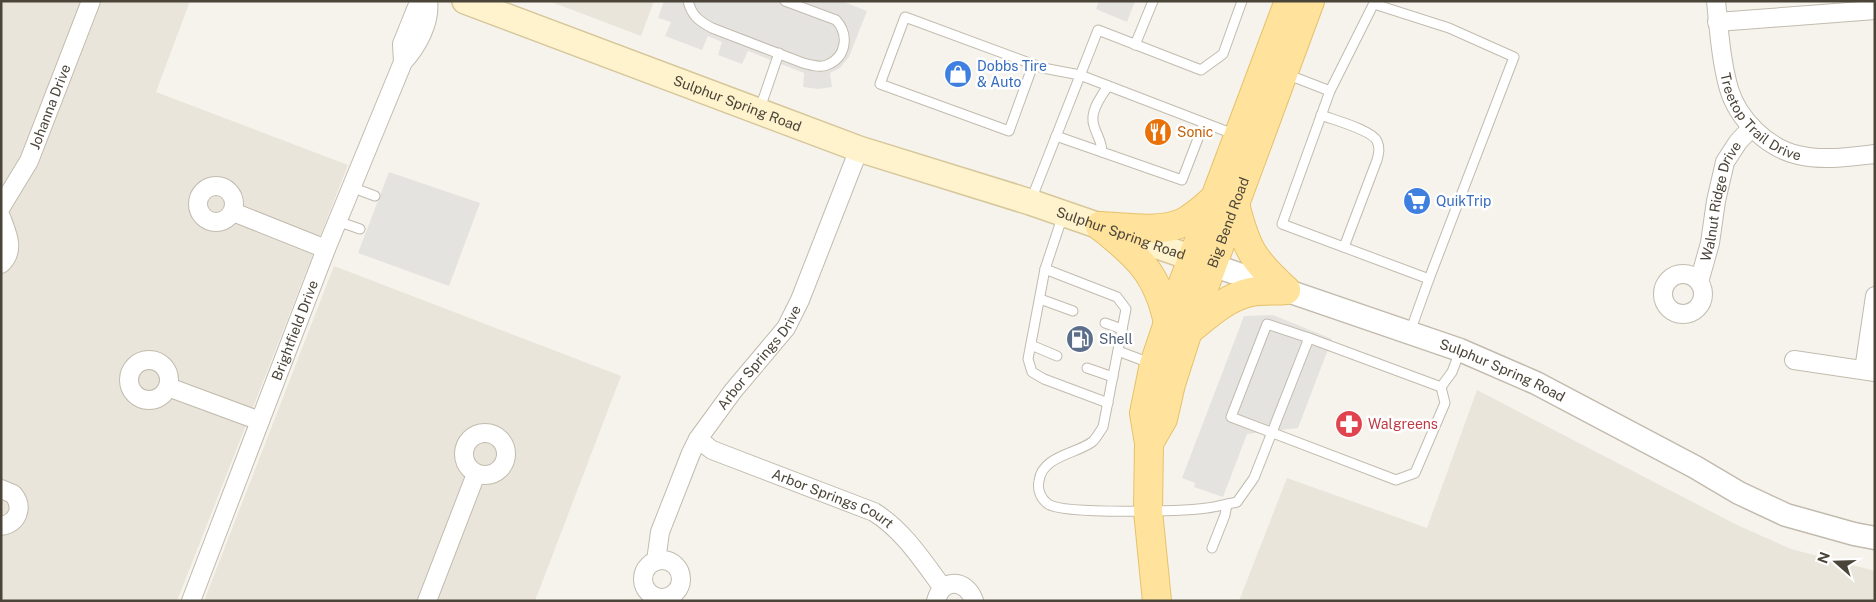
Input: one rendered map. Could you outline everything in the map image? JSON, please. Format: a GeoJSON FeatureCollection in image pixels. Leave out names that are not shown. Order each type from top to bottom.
{"type":"FeatureCollection","features":[{"type":"Feature","properties":{"kind":"main road","name":"Sulphur Spring Road"},"geometry":{"type":"LineString","coordinates":[[465,1],[859,149],[1030,202],[1202,261]]}},
{"type":"Feature","properties":{"kind":"main road","name":"Big Bend Road"},"geometry":{"type":"LineString","coordinates":[[1226,200],[1238,136],[1289,1]]}},
{"type":"Feature","properties":{"kind":"main road","name":"Big Bend Road"},"geometry":{"type":"LineString","coordinates":[[1149,444],[1163,419],[1171,384],[1178,327],[1226,200],[1284,74],[1310,1]]}},
{"type":"Feature","properties":{"kind":"main road"},"geometry":{"type":"LineString","coordinates":[[1100,226],[1157,228],[1181,223],[1226,200],[1247,245],[1266,272],[1286,290]]}},
{"type":"Feature","properties":{"kind":"main road"},"geometry":{"type":"LineString","coordinates":[[1100,226],[1129,248],[1155,281],[1164,304],[1178,327],[1213,311],[1237,297],[1252,292],[1286,290]]}},
{"type":"Feature","properties":{"kind":"main road","name":"Big Bend Road"},"geometry":{"type":"LineString","coordinates":[[1157,601],[1148,512],[1149,444],[1144,413],[1154,364],[1178,327]]}},
{"type":"Feature","properties":{"kind":"street","name":"Johanna Drive"},"geometry":{"type":"LineString","coordinates":[[1,207],[29,161],[90,1]]}},
{"type":"Feature","properties":{"kind":"street","name":"Brightfield Drive"},"geometry":{"type":"LineString","coordinates":[[403,62],[402,44],[417,7],[424,1]]}},
{"type":"Feature","properties":{"kind":"street","name":"Brightfield Drive"},"geometry":{"type":"LineString","coordinates":[[191,601],[351,187],[403,62],[414,49],[429,12],[428,1]]}},
{"type":"Feature","properties":{"kind":"street","name":"Treetop Trail Drive"},"geometry":{"type":"LineString","coordinates":[[1716,1],[1717,22],[1729,90],[1740,113],[1752,127],[1781,148],[1798,155],[1843,158],[1875,154]]}},
{"type":"Feature","properties":{"kind":"street"},"geometry":{"type":"LineString","coordinates":[[1717,22],[1875,10]]}},
{"type":"Feature","properties":{"kind":"street","name":"Walnut Ridge Drive"},"geometry":{"type":"LineString","coordinates":[[1699,282],[1710,243],[1716,201],[1725,162],[1738,142],[1752,127]]}},
{"type":"Feature","properties":{"kind":"street","name":"Arbor Springs Drive"},"geometry":{"type":"LineString","coordinates":[[656,561],[660,532],[691,453],[733,391],[786,328],[800,300],[859,149]]}},
{"type":"Feature","properties":{"kind":"street"},"geometry":{"type":"LineString","coordinates":[[233,212],[326,249]]}},
{"type":"Feature","properties":{"kind":"street"},"geometry":{"type":"LineString","coordinates":[[1,217],[10,247],[7,259],[1,264]]}},
{"type":"Feature","properties":{"kind":"street","name":"Sulphur Spring Road"},"geometry":{"type":"LineString","coordinates":[[1202,261],[1460,350],[1536,383],[1695,467],[1739,493],[1786,515],[1875,538]]}},
{"type":"Feature","properties":{"kind":"street"},"geometry":{"type":"LineString","coordinates":[[1794,360],[1869,371],[1875,296]]}},
{"type":"Feature","properties":{"kind":"street"},"geometry":{"type":"LineString","coordinates":[[168,387],[260,421]]}},
{"type":"Feature","properties":{"kind":"street","name":"Arbor Springs Court"},"geometry":{"type":"LineString","coordinates":[[698,440],[712,450],[856,505],[881,517],[903,535],[940,594],[954,584],[960,584],[971,592],[974,601]]}},
{"type":"Feature","properties":{"kind":"street"},"geometry":{"type":"LineString","coordinates":[[427,601],[476,474]]}},
{"type":"Feature","properties":{"kind":"street"},"geometry":{"type":"LineString","coordinates":[[1,490],[13,494],[19,504],[18,515],[14,520],[9,524],[1,526]]}},
{"type":"Feature","properties":{"kind":"lane"},"geometry":{"type":"LineString","coordinates":[[688,1],[693,15],[700,22],[803,63],[814,66],[826,65],[836,58],[844,48],[845,36],[841,25],[836,20],[785,1]]}},
{"type":"Feature","properties":{"kind":"lane"},"geometry":{"type":"LineString","coordinates":[[1135,45],[1153,1]]}},
{"type":"Feature","properties":{"kind":"lane"},"geometry":{"type":"LineString","coordinates":[[1030,202],[1098,30],[1201,70],[1223,54],[1242,1]]}},
{"type":"Feature","properties":{"kind":"lane"},"geometry":{"type":"LineString","coordinates":[[1410,332],[1514,57],[1449,28],[1375,2],[1330,90],[1282,224],[1429,279]]}},
{"type":"Feature","properties":{"kind":"lane"},"geometry":{"type":"LineString","coordinates":[[1032,65],[1009,131],[880,84],[905,17],[1032,65],[1080,75],[1238,136]]}},
{"type":"Feature","properties":{"kind":"lane"},"geometry":{"type":"LineString","coordinates":[[759,111],[779,53]]}},
{"type":"Feature","properties":{"kind":"lane"},"geometry":{"type":"LineString","coordinates":[[1284,74],[1330,90]]}},
{"type":"Feature","properties":{"kind":"lane"},"geometry":{"type":"LineString","coordinates":[[1102,152],[1102,143],[1093,118],[1097,105],[1108,86]]}},
{"type":"Feature","properties":{"kind":"lane"},"geometry":{"type":"LineString","coordinates":[[1321,115],[1370,134],[1377,140],[1380,149],[1344,247]]}},
{"type":"Feature","properties":{"kind":"lane"},"geometry":{"type":"LineString","coordinates":[[1056,136],[1182,180],[1204,123]]}},
{"type":"Feature","properties":{"kind":"lane"},"geometry":{"type":"LineString","coordinates":[[351,187],[375,196]]}},
{"type":"Feature","properties":{"kind":"lane"},"geometry":{"type":"LineString","coordinates":[[1064,214],[1045,269],[1028,359],[1032,372],[1044,379],[1108,403]]}},
{"type":"Feature","properties":{"kind":"lane"},"geometry":{"type":"LineString","coordinates":[[337,222],[360,229]]}},
{"type":"Feature","properties":{"kind":"lane"},"geometry":{"type":"LineString","coordinates":[[1045,269],[1117,298],[1126,308],[1103,427],[1093,442],[1060,457],[1044,468],[1038,480],[1040,496],[1049,506],[1069,510],[1148,512],[1207,508],[1237,502],[1254,478],[1308,338]]}},
{"type":"Feature","properties":{"kind":"lane"},"geometry":{"type":"LineString","coordinates":[[1040,298],[1073,311]]}},
{"type":"Feature","properties":{"kind":"lane"},"geometry":{"type":"LineString","coordinates":[[1105,323],[1122,329]]}},
{"type":"Feature","properties":{"kind":"lane"},"geometry":{"type":"LineString","coordinates":[[1267,324],[1441,387],[1446,403],[1415,474],[1396,480],[1231,417],[1267,324]]}},
{"type":"Feature","properties":{"kind":"lane"},"geometry":{"type":"LineString","coordinates":[[1031,346],[1057,356]]}},
{"type":"Feature","properties":{"kind":"lane"},"geometry":{"type":"LineString","coordinates":[[1441,387],[1452,372],[1460,350]]}},
{"type":"Feature","properties":{"kind":"lane"},"geometry":{"type":"LineString","coordinates":[[1118,351],[1154,364]]}},
{"type":"Feature","properties":{"kind":"lane"},"geometry":{"type":"LineString","coordinates":[[1088,368],[1113,378]]}},
{"type":"Feature","properties":{"kind":"lane"},"geometry":{"type":"LineString","coordinates":[[1212,548],[1225,515],[1227,504]]}},
{"type":"Feature","properties":{"kind":"shaded area"},"geometry":{"type":"Polygon","coordinates":[[[1,1],[190,1],[156,92],[348,165],[177,601],[1,601],[1,1]]]}},
{"type":"Feature","properties":{"kind":"shaded area"},"geometry":{"type":"Polygon","coordinates":[[[549,1],[654,1],[641,36],[549,1]]]}},
{"type":"Feature","properties":{"kind":"shaded area"},"geometry":{"type":"Polygon","coordinates":[[[664,1],[841,1],[867,11],[849,57],[840,68],[830,73],[832,87],[818,89],[803,87],[804,73],[748,51],[742,64],[718,55],[722,42],[708,36],[702,50],[665,36],[671,22],[658,18],[664,1]]]}},
{"type":"Feature","properties":{"kind":"shaded area"},"geometry":{"type":"Polygon","coordinates":[[[1099,1],[1135,1],[1127,22],[1096,9],[1099,1]]]}},
{"type":"Feature","properties":{"kind":"shaded area"},"geometry":{"type":"Polygon","coordinates":[[[389,172],[480,203],[449,286],[358,253],[389,172]]]}},
{"type":"Feature","properties":{"kind":"shaded area"},"geometry":{"type":"Polygon","coordinates":[[[334,266],[621,376],[535,601],[204,601],[334,266]]]}},
{"type":"Feature","properties":{"kind":"shaded area"},"geometry":{"type":"Polygon","coordinates":[[[1273,315],[1332,339],[1298,428],[1247,434],[1223,497],[1194,487],[1195,483],[1182,478],[1244,316],[1273,315]]]}},
{"type":"Feature","properties":{"kind":"shaded area"},"geometry":{"type":"Polygon","coordinates":[[[1477,390],[1737,525],[1791,549],[1875,571],[1875,601],[1239,601],[1287,478],[1427,528],[1477,390]]]}},
{"type":"Feature","properties":{"kind":"place","name":"Dobbs Tire & Auto"},"geometry":{"type":"Point","coordinates":[958,74]}},
{"type":"Feature","properties":{"kind":"place","name":"Sonic"},"geometry":{"type":"Point","coordinates":[1158,132]}},
{"type":"Feature","properties":{"kind":"place","name":"QuikTrip"},"geometry":{"type":"Point","coordinates":[1417,201]}},
{"type":"Feature","properties":{"kind":"place","name":"Shell"},"geometry":{"type":"Point","coordinates":[1080,339]}},
{"type":"Feature","properties":{"kind":"place","name":"Walgreens"},"geometry":{"type":"Point","coordinates":[1349,424]}}]}
